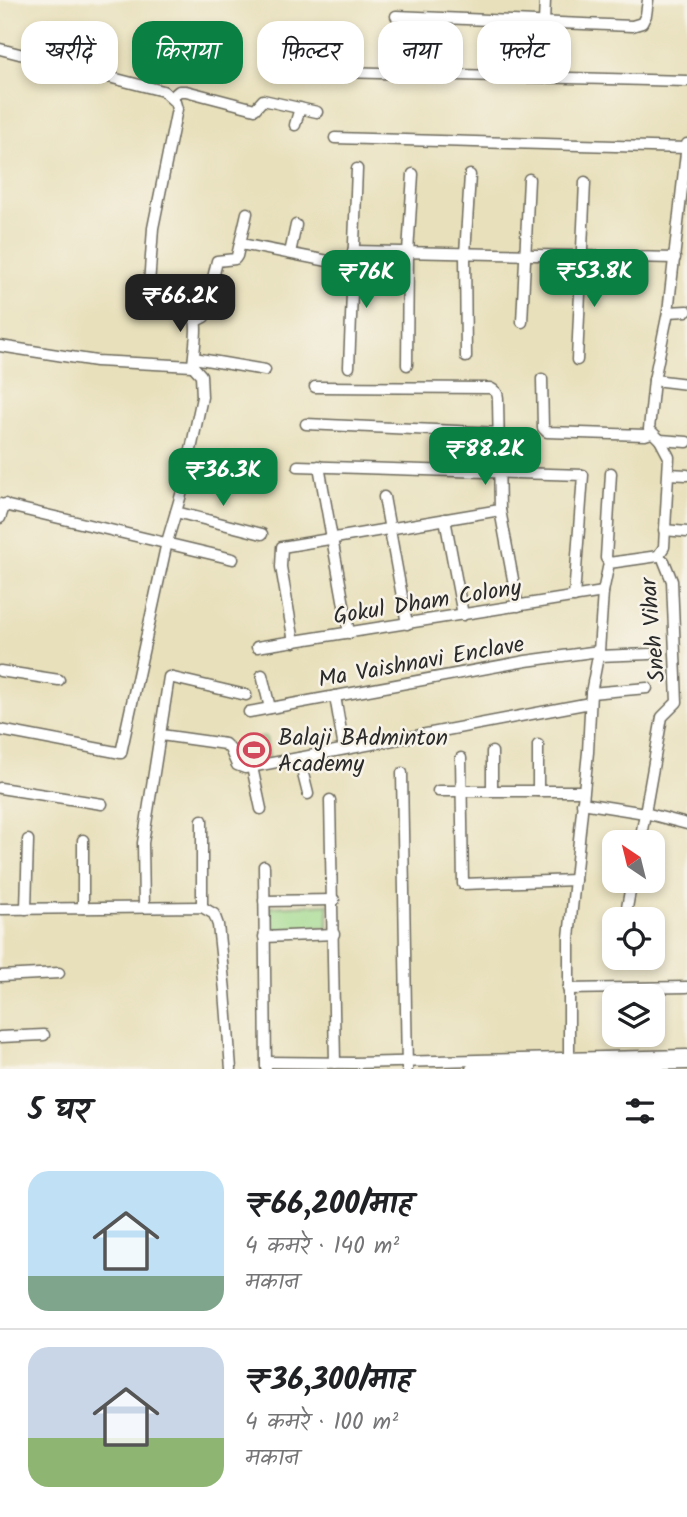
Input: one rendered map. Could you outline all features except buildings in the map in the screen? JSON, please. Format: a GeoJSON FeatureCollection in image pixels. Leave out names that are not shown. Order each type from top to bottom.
{"type":"FeatureCollection","features":[{"type":"Feature","properties":{"kind":"street"},"geometry":{"type":"LineString","coordinates":[[544,21],[545,0]]}},
{"type":"Feature","properties":{"kind":"street"},"geometry":{"type":"LineString","coordinates":[[571,23],[632,26],[642,23],[648,0]]}},
{"type":"Feature","properties":{"kind":"street"},"geometry":{"type":"LineString","coordinates":[[396,16],[519,21]]}},
{"type":"Feature","properties":{"kind":"street"},"geometry":{"type":"LineString","coordinates":[[0,49],[163,91],[172,97],[177,109],[153,229],[150,289],[185,304],[196,321],[193,362],[201,375],[202,397],[121,753],[0,730]]}},
{"type":"Feature","properties":{"kind":"street"},"geometry":{"type":"LineString","coordinates":[[364,73],[687,81]]}},
{"type":"Feature","properties":{"kind":"street"},"geometry":{"type":"LineString","coordinates":[[172,97],[186,91],[255,109],[262,100],[317,112]]}},
{"type":"Feature","properties":{"kind":"street"},"geometry":{"type":"LineString","coordinates":[[295,125],[300,108]]}},
{"type":"Feature","properties":{"kind":"street"},"geometry":{"type":"LineString","coordinates":[[335,138],[687,146],[668,313],[654,380],[649,429],[660,440],[669,457],[664,547],[658,556],[609,563]]}},
{"type":"Feature","properties":{"kind":"street"},"geometry":{"type":"LineString","coordinates":[[349,367],[357,169]]}},
{"type":"Feature","properties":{"kind":"street"},"geometry":{"type":"LineString","coordinates":[[407,365],[408,252],[413,174]]}},
{"type":"Feature","properties":{"kind":"street"},"geometry":{"type":"LineString","coordinates":[[466,357],[465,254],[470,176]]}},
{"type":"Feature","properties":{"kind":"street"},"geometry":{"type":"LineString","coordinates":[[522,322],[529,179]]}},
{"type":"Feature","properties":{"kind":"street"},"geometry":{"type":"LineString","coordinates":[[577,360],[586,182]]}},
{"type":"Feature","properties":{"kind":"street"},"geometry":{"type":"LineString","coordinates":[[196,321],[204,317],[217,261],[236,258],[247,213]]}},
{"type":"Feature","properties":{"kind":"street"},"geometry":{"type":"LineString","coordinates":[[290,253],[296,225]]}},
{"type":"Feature","properties":{"kind":"street"},"geometry":{"type":"LineString","coordinates":[[241,244],[333,262]]}},
{"type":"Feature","properties":{"kind":"street"},"geometry":{"type":"LineString","coordinates":[[353,251],[675,258]]}},
{"type":"Feature","properties":{"kind":"street"},"geometry":{"type":"LineString","coordinates":[[668,313],[687,312]]}},
{"type":"Feature","properties":{"kind":"street"},"geometry":{"type":"LineString","coordinates":[[0,346],[96,361],[193,362],[265,370]]}},
{"type":"Feature","properties":{"kind":"street"},"geometry":{"type":"LineString","coordinates":[[542,379],[543,428],[547,432],[651,433]]}},
{"type":"Feature","properties":{"kind":"street"},"geometry":{"type":"LineString","coordinates":[[654,380],[687,384]]}},
{"type":"Feature","properties":{"kind":"street"},"geometry":{"type":"LineString","coordinates":[[315,387],[490,388],[498,394],[500,510],[518,606]]}},
{"type":"Feature","properties":{"kind":"street"},"geometry":{"type":"LineString","coordinates":[[306,424],[499,433]]}},
{"type":"Feature","properties":{"kind":"street"},"geometry":{"type":"LineString","coordinates":[[660,440],[687,442]]}},
{"type":"Feature","properties":{"kind":"street"},"geometry":{"type":"LineString","coordinates":[[298,466],[583,475],[574,597]]}},
{"type":"Feature","properties":{"kind":"street"},"geometry":{"type":"LineString","coordinates":[[319,466],[349,633]]}},
{"type":"Feature","properties":{"kind":"street"},"geometry":{"type":"LineString","coordinates":[[569,1065],[569,938],[590,698],[599,654],[603,592],[609,563],[606,558],[611,473]]}},
{"type":"Feature","properties":{"kind":"street"},"geometry":{"type":"LineString","coordinates":[[669,474],[687,475]]}},
{"type":"Feature","properties":{"kind":"street"},"geometry":{"type":"LineString","coordinates":[[384,497],[407,624]]}},
{"type":"Feature","properties":{"kind":"street"},"geometry":{"type":"LineString","coordinates":[[0,518],[3,504],[233,559]]}},
{"type":"Feature","properties":{"kind":"street"},"geometry":{"type":"LineString","coordinates":[[294,642],[281,567],[282,547],[500,510]]}},
{"type":"Feature","properties":{"kind":"street"},"geometry":{"type":"LineString","coordinates":[[176,512],[262,534]]}},
{"type":"Feature","properties":{"kind":"street"},"geometry":{"type":"LineString","coordinates":[[445,519],[463,615]]}},
{"type":"Feature","properties":{"kind":"street"},"geometry":{"type":"LineString","coordinates":[[664,530],[687,532]]}},
{"type":"Feature","properties":{"kind":"street","name":"Sneh Vihar"},"geometry":{"type":"LineString","coordinates":[[642,830],[662,717],[677,702],[672,581],[664,561]]}},
{"type":"Feature","properties":{"kind":"street","name":"Gokul Dham Colony"},"geometry":{"type":"LineString","coordinates":[[257,647],[603,592]]}},
{"type":"Feature","properties":{"kind":"street","name":"Ma Vaishnavi Enclave"},"geometry":{"type":"LineString","coordinates":[[249,712],[526,661],[599,654],[650,654]]}},
{"type":"Feature","properties":{"kind":"street"},"geometry":{"type":"LineString","coordinates":[[0,671],[59,680]]}},
{"type":"Feature","properties":{"kind":"street"},"geometry":{"type":"LineString","coordinates":[[262,675],[270,708]]}},
{"type":"Feature","properties":{"kind":"street"},"geometry":{"type":"LineString","coordinates":[[144,907],[143,842],[169,677],[246,695]]}},
{"type":"Feature","properties":{"kind":"street"},"geometry":{"type":"LineString","coordinates":[[161,735],[225,744],[239,768],[252,768],[647,688]]}},
{"type":"Feature","properties":{"kind":"street"},"geometry":{"type":"LineString","coordinates":[[335,696],[344,750]]}},
{"type":"Feature","properties":{"kind":"street"},"geometry":{"type":"LineString","coordinates":[[538,745],[538,791]]}},
{"type":"Feature","properties":{"kind":"street"},"geometry":{"type":"LineString","coordinates":[[492,752],[492,791]]}},
{"type":"Feature","properties":{"kind":"street"},"geometry":{"type":"LineString","coordinates":[[299,758],[308,794]]}},
{"type":"Feature","properties":{"kind":"street"},"geometry":{"type":"LineString","coordinates":[[461,758],[463,884],[575,880]]}},
{"type":"Feature","properties":{"kind":"street"},"geometry":{"type":"LineString","coordinates":[[252,768],[261,808]]}},
{"type":"Feature","properties":{"kind":"street"},"geometry":{"type":"LineString","coordinates":[[402,773],[407,1065]]}},
{"type":"Feature","properties":{"kind":"street"},"geometry":{"type":"LineString","coordinates":[[0,788],[102,804]]}},
{"type":"Feature","properties":{"kind":"street"},"geometry":{"type":"LineString","coordinates":[[439,791],[583,791]]}},
{"type":"Feature","properties":{"kind":"street"},"geometry":{"type":"LineString","coordinates":[[330,800],[335,1063]]}},
{"type":"Feature","properties":{"kind":"street"},"geometry":{"type":"LineString","coordinates":[[582,803],[645,813],[687,824]]}},
{"type":"Feature","properties":{"kind":"street"},"geometry":{"type":"LineString","coordinates":[[202,820],[202,907]]}},
{"type":"Feature","properties":{"kind":"street"},"geometry":{"type":"LineString","coordinates":[[26,909],[28,840]]}},
{"type":"Feature","properties":{"kind":"street"},"geometry":{"type":"LineString","coordinates":[[83,841],[83,908]]}},
{"type":"Feature","properties":{"kind":"street"},"geometry":{"type":"LineString","coordinates":[[264,866],[266,1066],[335,1063],[470,1066],[687,1064]]}},
{"type":"Feature","properties":{"kind":"street"},"geometry":{"type":"LineString","coordinates":[[264,901],[334,900]]}},
{"type":"Feature","properties":{"kind":"street"},"geometry":{"type":"LineString","coordinates":[[0,909],[202,907],[214,914],[218,925],[230,1069]]}},
{"type":"Feature","properties":{"kind":"street"},"geometry":{"type":"LineString","coordinates":[[264,937],[334,934]]}},
{"type":"Feature","properties":{"kind":"street"},"geometry":{"type":"LineString","coordinates":[[0,976],[59,973]]}},
{"type":"Feature","properties":{"kind":"street"},"geometry":{"type":"LineString","coordinates":[[568,989],[687,987]]}},
{"type":"Feature","properties":{"kind":"street"},"geometry":{"type":"LineString","coordinates":[[0,1037],[44,1035]]}},
{"type":"Feature","properties":{"kind":"street"},"geometry":{"type":"LineString","coordinates":[[569,1065],[687,1055]]}},
{"type":"Feature","properties":{"kind":"green space","name":"Balaji BAdminton Academy"},"geometry":{"type":"Polygon","coordinates":[[[266,737],[269,758],[243,762],[238,742],[266,737]]]}},
{"type":"Feature","properties":{"kind":"green space"},"geometry":{"type":"Polygon","coordinates":[[[328,904],[328,927],[271,930],[270,907],[328,904]]]}},
{"type":"Feature","properties":{"kind":"place","name":"Balaji BAdminton Academy"},"geometry":{"type":"Point","coordinates":[254,750]}}]}
